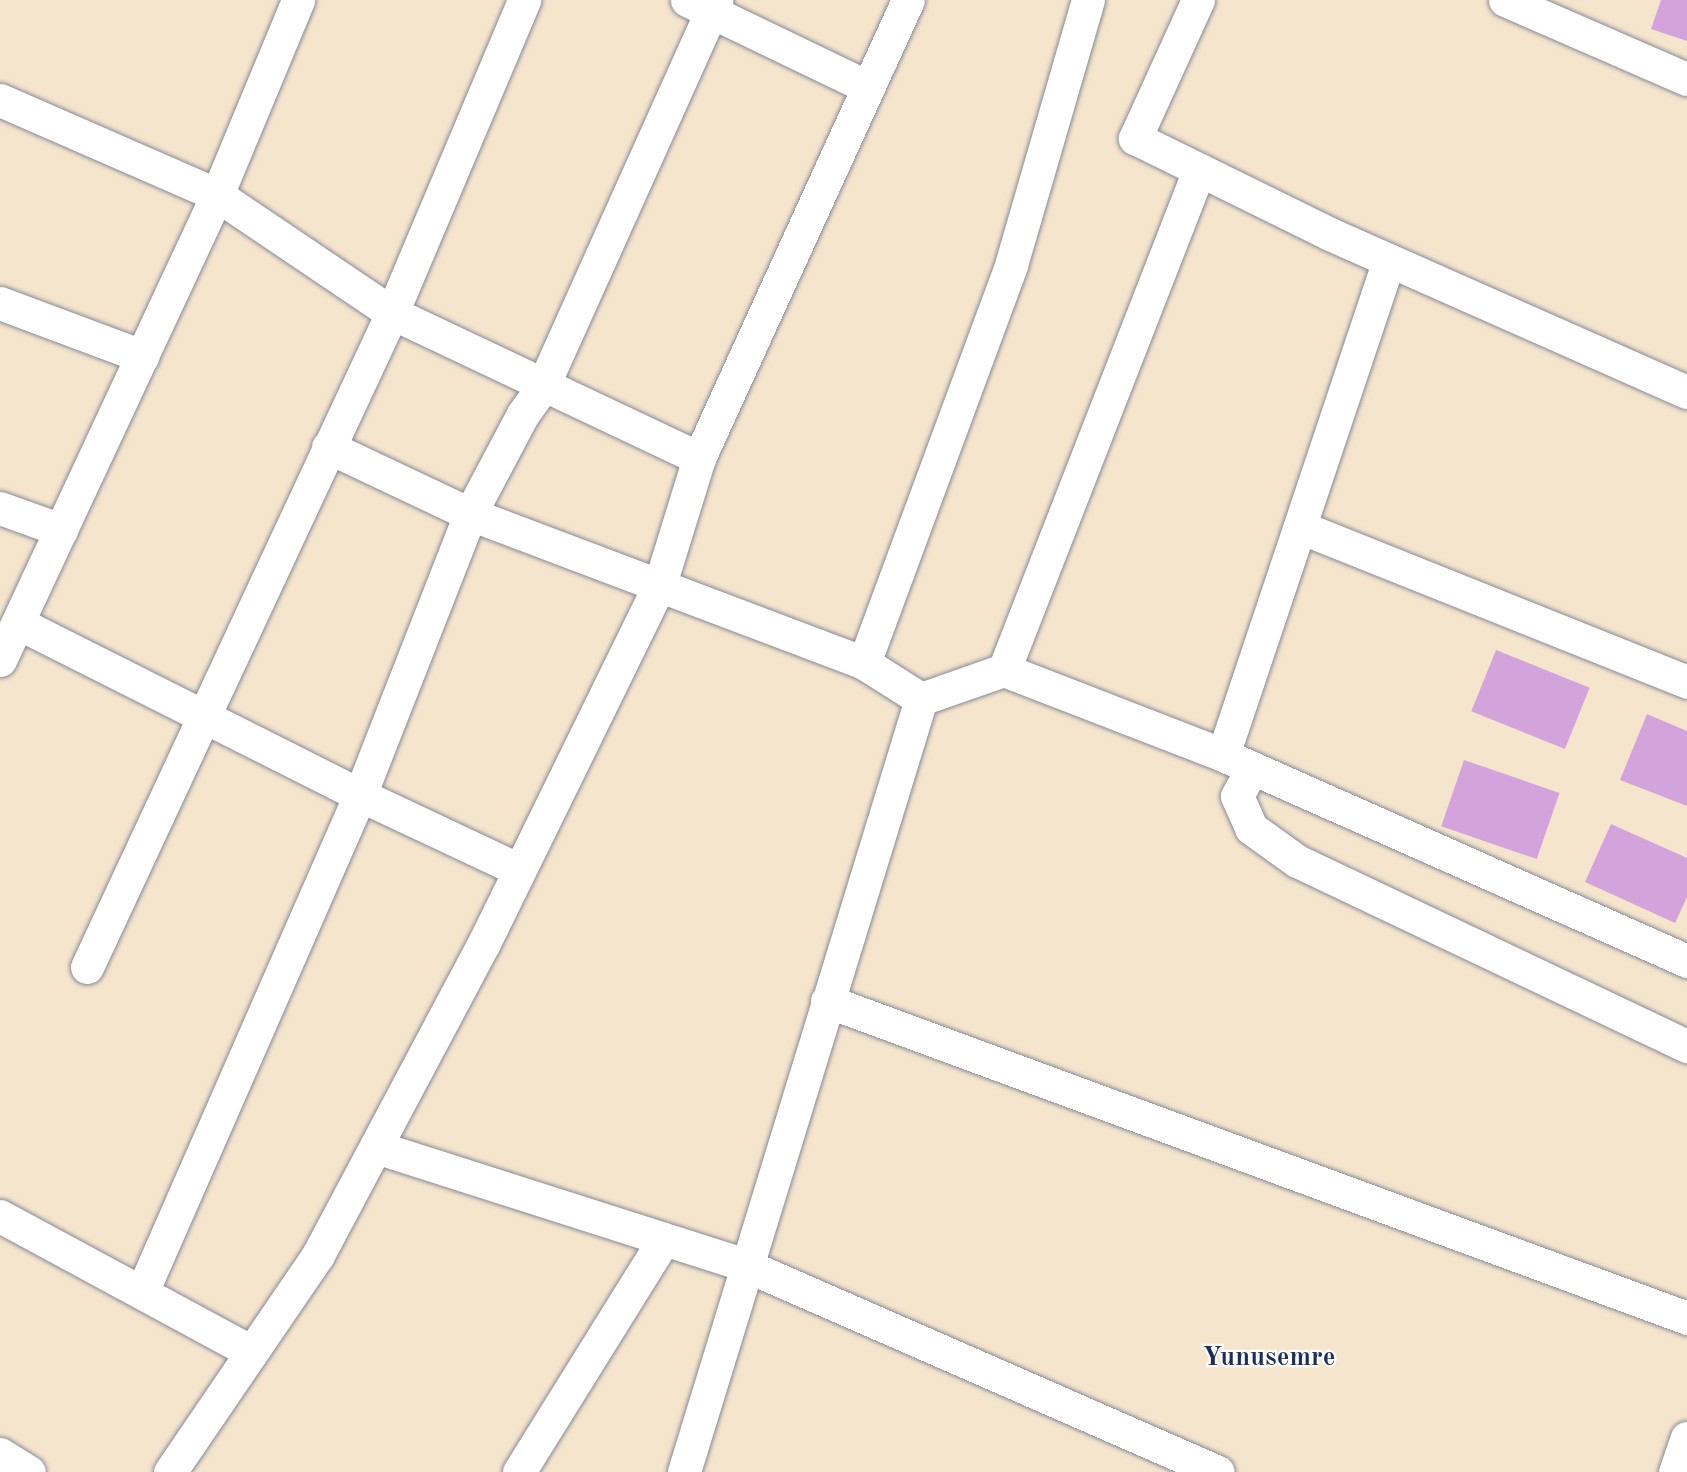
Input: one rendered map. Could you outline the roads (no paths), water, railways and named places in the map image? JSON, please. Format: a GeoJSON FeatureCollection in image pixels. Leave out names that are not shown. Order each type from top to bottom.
{"type":"FeatureCollection","features":[{"type":"Feature","properties":{"kind":"street"},"geometry":{"type":"LineString","coordinates":[[0,660],[218,195],[298,0]]}},
{"type":"Feature","properties":{"kind":"street"},"geometry":{"type":"LineString","coordinates":[[87,967],[206,719],[328,447],[392,313],[524,0]]}},
{"type":"Feature","properties":{"kind":"street"},"geometry":{"type":"LineString","coordinates":[[170,1472],[318,1255],[483,943],[517,868],[660,585],[699,458],[908,0]]}},
{"type":"Feature","properties":{"kind":"street"},"geometry":{"type":"LineString","coordinates":[[864,663],[1011,265],[1088,0]]}},
{"type":"Feature","properties":{"kind":"street"},"geometry":{"type":"LineString","coordinates":[[1198,0],[1136,138],[1389,260],[1687,392]]}},
{"type":"Feature","properties":{"kind":"street"},"geometry":{"type":"LineString","coordinates":[[1505,0],[1687,78]]}},
{"type":"Feature","properties":{"kind":"street"},"geometry":{"type":"LineString","coordinates":[[142,1292],[360,795],[470,514],[523,414],[543,388],[704,4],[868,87]]}},
{"type":"Feature","properties":{"kind":"street"},"geometry":{"type":"LineString","coordinates":[[0,100],[218,195],[392,313],[543,388],[699,458]]}},
{"type":"Feature","properties":{"kind":"street"},"geometry":{"type":"LineString","coordinates":[[1004,670],[1199,170]]}},
{"type":"Feature","properties":{"kind":"street"},"geometry":{"type":"LineString","coordinates":[[1223,755],[1389,260]]}},
{"type":"Feature","properties":{"kind":"street"},"geometry":{"type":"LineString","coordinates":[[0,303],[142,356]]}},
{"type":"Feature","properties":{"kind":"street"},"geometry":{"type":"LineString","coordinates":[[328,447],[470,514],[864,663],[921,699]]}},
{"type":"Feature","properties":{"kind":"street"},"geometry":{"type":"LineString","coordinates":[[0,508],[61,530]]}},
{"type":"Feature","properties":{"kind":"street"},"geometry":{"type":"LineString","coordinates":[[1300,527],[1687,682]]}},
{"type":"Feature","properties":{"kind":"street"},"geometry":{"type":"LineString","coordinates":[[18,623],[360,795],[517,868]]}},
{"type":"Feature","properties":{"kind":"street"},"geometry":{"type":"LineString","coordinates":[[921,699],[1004,670],[1223,755],[1687,961]]}},
{"type":"Feature","properties":{"kind":"street"},"geometry":{"type":"LineString","coordinates":[[684,1472],[745,1265],[921,699]]}},
{"type":"Feature","properties":{"kind":"street"},"geometry":{"type":"LineString","coordinates":[[1252,768],[1237,796],[1251,828],[1297,861],[1687,1046]]}},
{"type":"Feature","properties":{"kind":"street"},"geometry":{"type":"LineString","coordinates":[[827,1000],[1687,1318]]}},
{"type":"Feature","properties":{"kind":"street"},"geometry":{"type":"LineString","coordinates":[[376,1147],[745,1265],[1218,1472]]}},
{"type":"Feature","properties":{"kind":"street"},"geometry":{"type":"LineString","coordinates":[[3,1222],[142,1292],[252,1352]]}},
{"type":"Feature","properties":{"kind":"street"},"geometry":{"type":"LineString","coordinates":[[519,1472],[664,1239]]}},
{"type":"Feature","properties":{"kind":"street"},"geometry":{"type":"LineString","coordinates":[[1675,1472],[1687,1438]]}},
{"type":"Feature","properties":{"kind":"street"},"geometry":{"type":"LineString","coordinates":[[0,1454],[29,1472]]}},
{"type":"Feature","properties":{"kind":"district","name":"Yunusemre"},"geometry":{"type":"Point","coordinates":[1269,1358]}}]}
